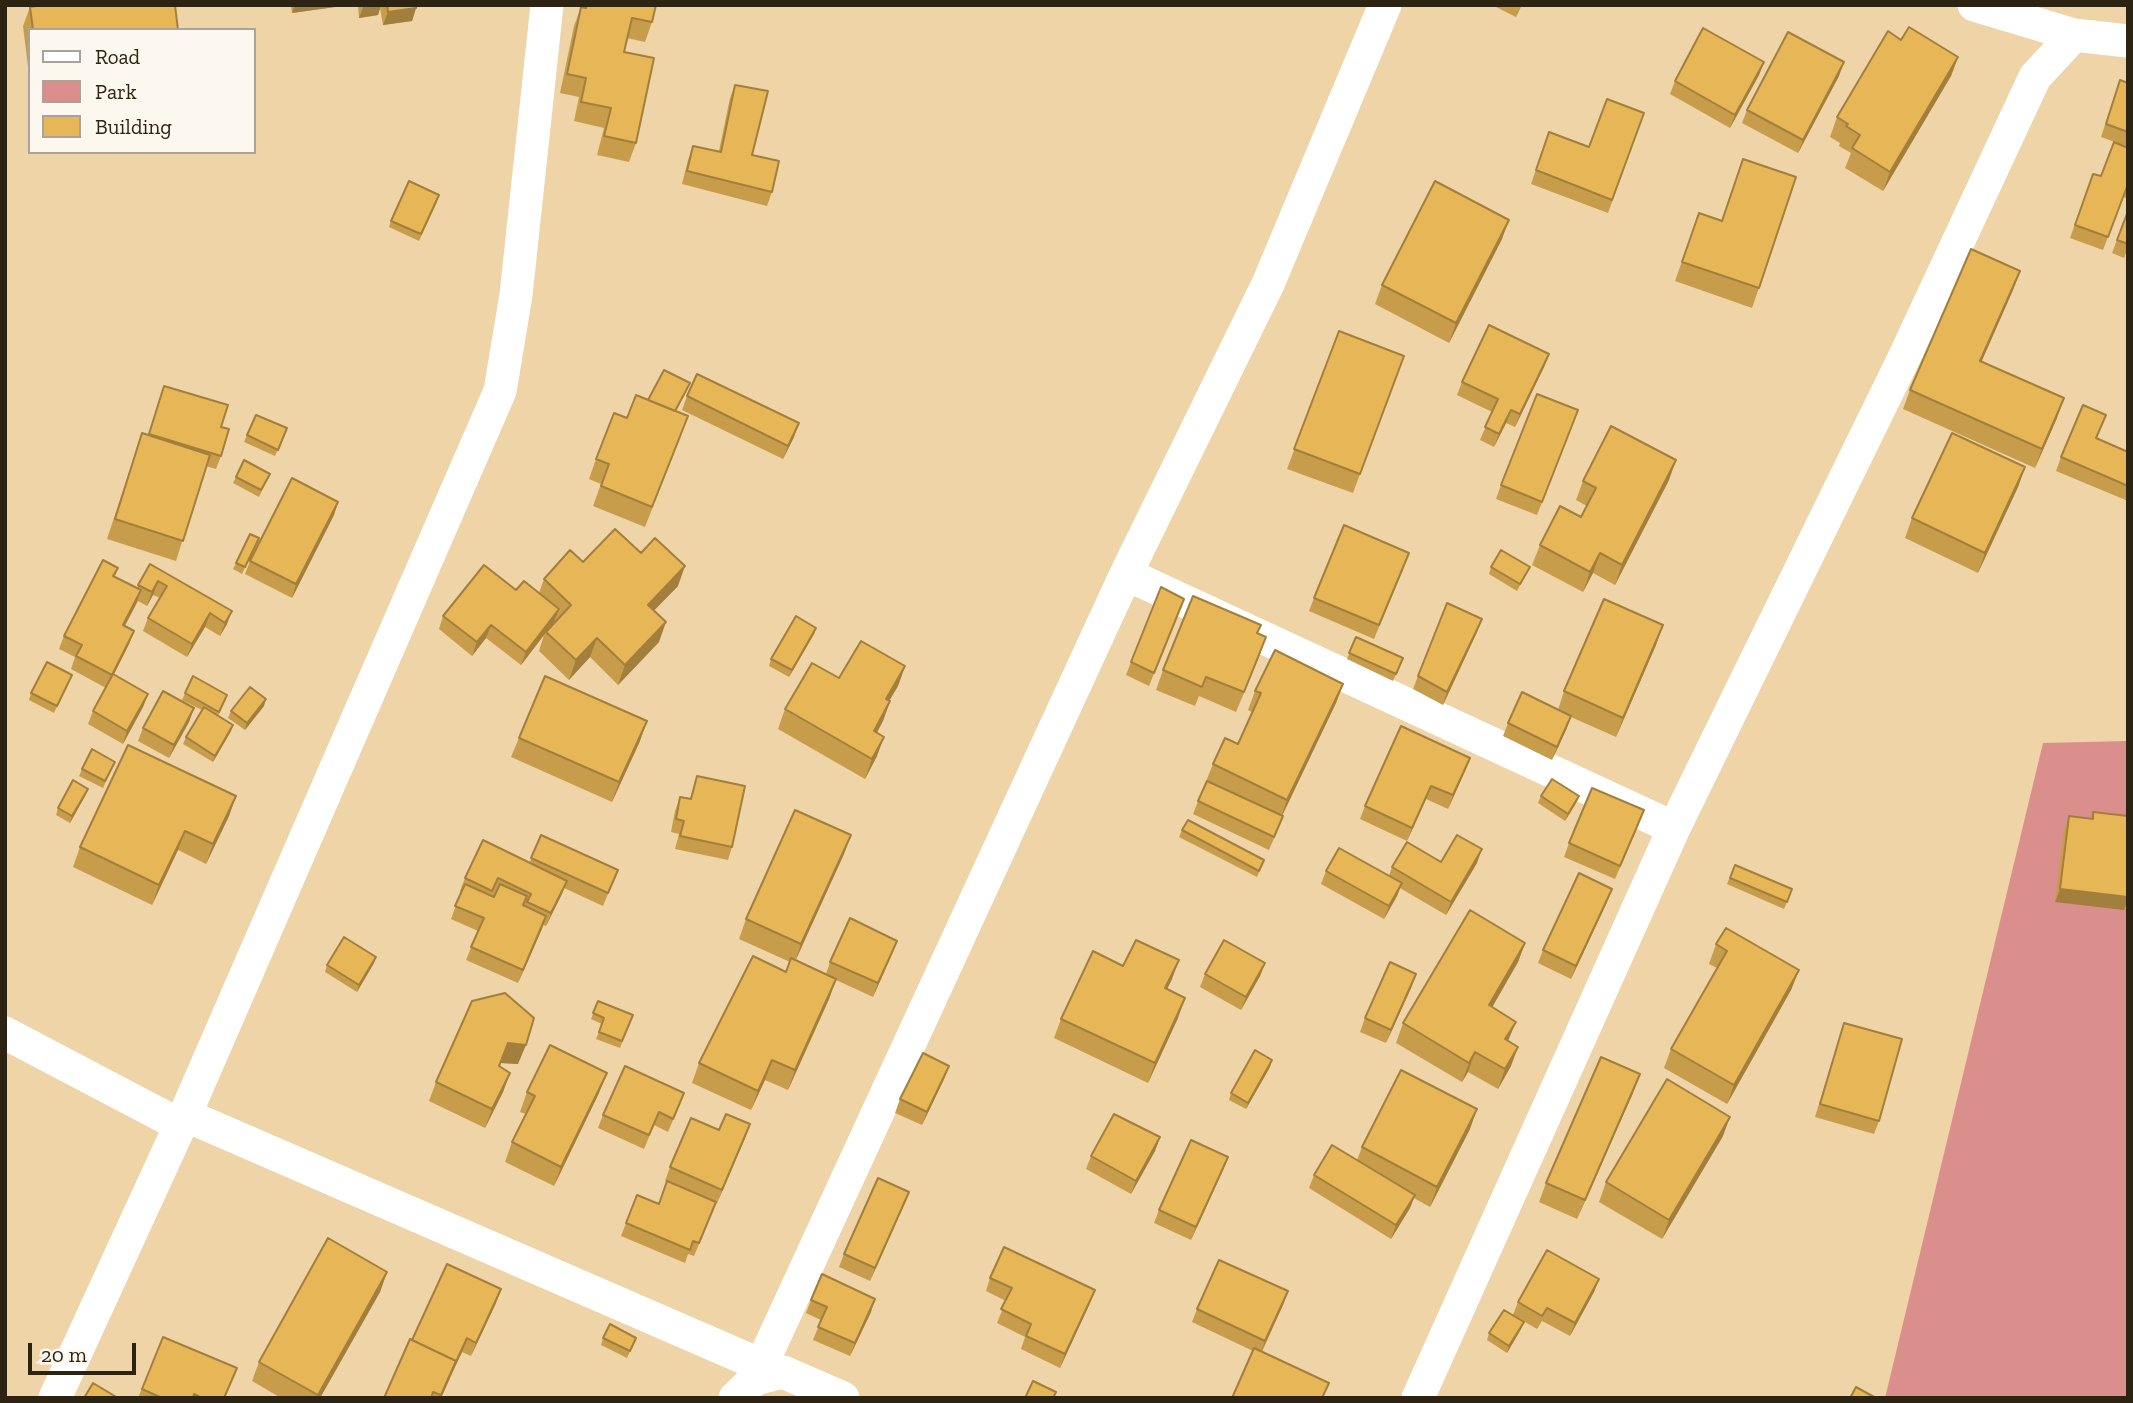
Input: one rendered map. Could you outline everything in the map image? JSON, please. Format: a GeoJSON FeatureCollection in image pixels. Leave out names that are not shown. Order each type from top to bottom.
{"type":"FeatureCollection","features":[{"type":"Feature","properties":{"kind":"street"},"geometry":{"type":"LineString","coordinates":[[55,1398],[183,1120],[500,391],[516,295],[547,5]]}},
{"type":"Feature","properties":{"kind":"street"},"geometry":{"type":"LineString","coordinates":[[751,1381],[1126,574],[1268,284],[1385,5]]}},
{"type":"Feature","properties":{"kind":"street"},"geometry":{"type":"LineString","coordinates":[[1975,5],[2074,35],[2128,41]]}},
{"type":"Feature","properties":{"kind":"street"},"geometry":{"type":"LineString","coordinates":[[1418,1398],[1674,828],[1903,360],[2035,76],[2074,35]]}},
{"type":"Feature","properties":{"kind":"street"},"geometry":{"type":"LineString","coordinates":[[1126,574],[1674,828]]}},
{"type":"Feature","properties":{"kind":"street"},"geometry":{"type":"LineString","coordinates":[[5,1033],[183,1120],[751,1381],[783,1373],[843,1398]]}},
{"type":"Feature","properties":{"kind":"green space"},"geometry":{"type":"Polygon","coordinates":[[[2128,741],[2128,1398],[1885,1398],[2043,743],[2128,741]]]}},
{"type":"Feature","properties":{"kind":"building"},"geometry":{"type":"Polygon","coordinates":[[[175,5],[178,28],[33,28],[30,7],[175,5]]]}},
{"type":"Feature","properties":{"kind":"building"},"geometry":{"type":"Polygon","coordinates":[[[387,5],[416,5],[416,8],[388,12],[387,5]]]}},
{"type":"Feature","properties":{"kind":"building"},"geometry":{"type":"Polygon","coordinates":[[[587,5],[656,5],[652,22],[632,18],[624,52],[654,58],[636,143],[604,136],[611,108],[581,102],[586,78],[567,74],[581,7],[586,8],[587,5]]]}},
{"type":"Feature","properties":{"kind":"building"},"geometry":{"type":"Polygon","coordinates":[[[1909,27],[1958,57],[1890,172],[1852,148],[1860,135],[1837,117],[1888,31],[1901,40],[1909,27]]]}},
{"type":"Feature","properties":{"kind":"building"},"geometry":{"type":"Polygon","coordinates":[[[1703,28],[1764,62],[1735,115],[1675,81],[1703,28]]]}},
{"type":"Feature","properties":{"kind":"building"},"geometry":{"type":"Polygon","coordinates":[[[1788,32],[1844,62],[1803,140],[1747,110],[1788,32]]]}},
{"type":"Feature","properties":{"kind":"building"},"geometry":{"type":"Polygon","coordinates":[[[2120,80],[2128,83],[2128,132],[2106,124],[2120,80]]]}},
{"type":"Feature","properties":{"kind":"building"},"geometry":{"type":"Polygon","coordinates":[[[735,85],[768,91],[752,155],[779,161],[772,192],[687,171],[693,146],[721,152],[735,85]]]}},
{"type":"Feature","properties":{"kind":"building"},"geometry":{"type":"Polygon","coordinates":[[[1607,99],[1644,113],[1612,200],[1536,170],[1549,132],[1589,147],[1607,99]]]}},
{"type":"Feature","properties":{"kind":"building"},"geometry":{"type":"Polygon","coordinates":[[[2114,142],[2128,148],[2128,184],[2108,237],[2075,225],[2093,174],[2101,176],[2114,142]]]}},
{"type":"Feature","properties":{"kind":"building"},"geometry":{"type":"Polygon","coordinates":[[[1743,159],[1796,177],[1759,288],[1682,262],[1699,213],[1722,221],[1743,159]]]}},
{"type":"Feature","properties":{"kind":"building"},"geometry":{"type":"Polygon","coordinates":[[[409,181],[439,195],[421,234],[391,221],[409,181]]]}},
{"type":"Feature","properties":{"kind":"building"},"geometry":{"type":"Polygon","coordinates":[[[1435,181],[1509,220],[1456,323],[1382,285],[1435,181]]]}},
{"type":"Feature","properties":{"kind":"building"},"geometry":{"type":"Polygon","coordinates":[[[2128,211],[2128,244],[2117,240],[2128,211]]]}},
{"type":"Feature","properties":{"kind":"building"},"geometry":{"type":"Polygon","coordinates":[[[1971,249],[2020,271],[1980,361],[2064,398],[2042,449],[1910,390],[1971,249]]]}},
{"type":"Feature","properties":{"kind":"building"},"geometry":{"type":"Polygon","coordinates":[[[1489,325],[1549,354],[1520,414],[1511,410],[1499,434],[1485,427],[1498,399],[1462,382],[1489,325]]]}},
{"type":"Feature","properties":{"kind":"building"},"geometry":{"type":"Polygon","coordinates":[[[1339,331],[1404,356],[1360,474],[1294,449],[1339,331]]]}},
{"type":"Feature","properties":{"kind":"building"},"geometry":{"type":"Polygon","coordinates":[[[664,370],[690,383],[675,411],[648,400],[664,370]]]}},
{"type":"Feature","properties":{"kind":"building"},"geometry":{"type":"Polygon","coordinates":[[[697,374],[799,423],[788,446],[687,396],[697,374]]]}},
{"type":"Feature","properties":{"kind":"building"},"geometry":{"type":"Polygon","coordinates":[[[164,386],[228,405],[221,427],[229,429],[221,456],[149,434],[164,386]]]}},
{"type":"Feature","properties":{"kind":"building"},"geometry":{"type":"Polygon","coordinates":[[[1537,394],[1578,410],[1542,502],[1501,485],[1537,394]]]}},
{"type":"Feature","properties":{"kind":"building"},"geometry":{"type":"Polygon","coordinates":[[[636,395],[688,416],[652,507],[601,486],[609,464],[596,459],[614,413],[627,418],[636,395]]]}},
{"type":"Feature","properties":{"kind":"building"},"geometry":{"type":"Polygon","coordinates":[[[2083,405],[2106,415],[2096,438],[2128,452],[2128,486],[2061,457],[2083,405]]]}},
{"type":"Feature","properties":{"kind":"building"},"geometry":{"type":"Polygon","coordinates":[[[256,415],[287,428],[278,450],[247,435],[256,415]]]}},
{"type":"Feature","properties":{"kind":"building"},"geometry":{"type":"Polygon","coordinates":[[[1611,426],[1676,460],[1622,565],[1600,553],[1590,572],[1540,545],[1560,506],[1581,517],[1596,488],[1583,481],[1611,426]]]}},
{"type":"Feature","properties":{"kind":"building"},"geometry":{"type":"Polygon","coordinates":[[[142,433],[210,455],[183,541],[115,519],[142,433]]]}},
{"type":"Feature","properties":{"kind":"building"},"geometry":{"type":"Polygon","coordinates":[[[1952,433],[2025,467],[1985,553],[1912,518],[1952,433]]]}},
{"type":"Feature","properties":{"kind":"building"},"geometry":{"type":"Polygon","coordinates":[[[244,460],[270,474],[261,490],[236,477],[244,460]]]}},
{"type":"Feature","properties":{"kind":"building"},"geometry":{"type":"Polygon","coordinates":[[[292,478],[338,502],[296,584],[250,561],[292,478]]]}},
{"type":"Feature","properties":{"kind":"building"},"geometry":{"type":"Polygon","coordinates":[[[1344,525],[1409,553],[1379,625],[1314,598],[1344,525]]]}},
{"type":"Feature","properties":{"kind":"building"},"geometry":{"type":"Polygon","coordinates":[[[615,529],[641,553],[655,538],[685,566],[648,605],[666,622],[625,665],[597,638],[576,660],[546,632],[571,605],[544,579],[570,550],[583,562],[615,529]]]}},
{"type":"Feature","properties":{"kind":"building"},"geometry":{"type":"Polygon","coordinates":[[[250,534],[259,538],[245,567],[236,563],[250,534]]]}},
{"type":"Feature","properties":{"kind":"building"},"geometry":{"type":"Polygon","coordinates":[[[1501,550],[1530,567],[1520,584],[1491,567],[1501,550]]]}},
{"type":"Feature","properties":{"kind":"building"},"geometry":{"type":"Polygon","coordinates":[[[103,560],[118,568],[113,576],[141,590],[123,625],[134,631],[112,675],[76,656],[82,645],[64,636],[103,560]]]}},
{"type":"Feature","properties":{"kind":"building"},"geometry":{"type":"Polygon","coordinates":[[[150,564],[232,611],[225,623],[210,613],[192,644],[148,618],[167,586],[158,581],[152,592],[138,585],[150,564]]]}},
{"type":"Feature","properties":{"kind":"building"},"geometry":{"type":"Polygon","coordinates":[[[484,565],[516,590],[524,581],[559,609],[526,652],[491,625],[477,642],[443,616],[484,565]]]}},
{"type":"Feature","properties":{"kind":"building"},"geometry":{"type":"Polygon","coordinates":[[[1161,587],[1184,599],[1154,673],[1131,662],[1161,587]]]}},
{"type":"Feature","properties":{"kind":"building"},"geometry":{"type":"Polygon","coordinates":[[[1193,596],[1261,625],[1257,633],[1266,637],[1244,692],[1206,677],[1202,687],[1163,670],[1193,596]]]}},
{"type":"Feature","properties":{"kind":"building"},"geometry":{"type":"Polygon","coordinates":[[[1604,599],[1663,625],[1623,718],[1564,691],[1604,599]]]}},
{"type":"Feature","properties":{"kind":"building"},"geometry":{"type":"Polygon","coordinates":[[[1447,603],[1482,619],[1447,692],[1418,676],[1447,603]]]}},
{"type":"Feature","properties":{"kind":"building"},"geometry":{"type":"Polygon","coordinates":[[[796,616],[816,628],[792,670],[771,659],[796,616]]]}},
{"type":"Feature","properties":{"kind":"building"},"geometry":{"type":"Polygon","coordinates":[[[1356,637],[1403,658],[1396,674],[1349,653],[1356,637]]]}},
{"type":"Feature","properties":{"kind":"building"},"geometry":{"type":"Polygon","coordinates":[[[861,641],[905,666],[886,699],[890,701],[874,731],[884,737],[872,759],[785,709],[812,663],[839,678],[861,641]]]}},
{"type":"Feature","properties":{"kind":"building"},"geometry":{"type":"Polygon","coordinates":[[[1275,650],[1343,684],[1287,800],[1213,764],[1225,738],[1238,744],[1261,693],[1255,691],[1275,650]]]}},
{"type":"Feature","properties":{"kind":"building"},"geometry":{"type":"Polygon","coordinates":[[[47,662],[72,675],[57,706],[31,693],[47,662]]]}},
{"type":"Feature","properties":{"kind":"building"},"geometry":{"type":"Polygon","coordinates":[[[113,674],[148,694],[127,731],[93,711],[113,674]]]}},
{"type":"Feature","properties":{"kind":"building"},"geometry":{"type":"Polygon","coordinates":[[[193,676],[227,695],[219,712],[185,693],[193,676]]]}},
{"type":"Feature","properties":{"kind":"building"},"geometry":{"type":"Polygon","coordinates":[[[545,676],[647,721],[619,782],[519,738],[545,676]]]}},
{"type":"Feature","properties":{"kind":"building"},"geometry":{"type":"Polygon","coordinates":[[[250,687],[266,699],[247,723],[231,711],[250,687]]]}},
{"type":"Feature","properties":{"kind":"building"},"geometry":{"type":"Polygon","coordinates":[[[163,691],[194,708],[174,745],[143,728],[163,691]]]}},
{"type":"Feature","properties":{"kind":"building"},"geometry":{"type":"Polygon","coordinates":[[[1522,692],[1571,716],[1557,747],[1508,723],[1522,692]]]}},
{"type":"Feature","properties":{"kind":"building"},"geometry":{"type":"Polygon","coordinates":[[[204,707],[233,725],[215,756],[186,737],[204,707]]]}},
{"type":"Feature","properties":{"kind":"building"},"geometry":{"type":"Polygon","coordinates":[[[1401,726],[1470,758],[1453,795],[1431,786],[1412,828],[1365,806],[1401,726]]]}},
{"type":"Feature","properties":{"kind":"building"},"geometry":{"type":"Polygon","coordinates":[[[128,745],[236,796],[213,844],[185,831],[159,885],[80,847],[128,745]]]}},
{"type":"Feature","properties":{"kind":"building"},"geometry":{"type":"Polygon","coordinates":[[[92,749],[115,762],[105,781],[82,769],[92,749]]]}},
{"type":"Feature","properties":{"kind":"building"},"geometry":{"type":"Polygon","coordinates":[[[697,776],[745,786],[732,847],[680,836],[684,821],[676,819],[680,797],[691,799],[697,776]]]}},
{"type":"Feature","properties":{"kind":"building"},"geometry":{"type":"Polygon","coordinates":[[[1552,779],[1579,796],[1568,814],[1541,796],[1552,779]]]}},
{"type":"Feature","properties":{"kind":"building"},"geometry":{"type":"Polygon","coordinates":[[[73,780],[88,789],[72,816],[58,808],[73,780]]]}},
{"type":"Feature","properties":{"kind":"building"},"geometry":{"type":"Polygon","coordinates":[[[1207,781],[1283,816],[1274,837],[1198,801],[1207,781]]]}},
{"type":"Feature","properties":{"kind":"building"},"geometry":{"type":"Polygon","coordinates":[[[1592,788],[1644,810],[1620,866],[1569,843],[1592,788]]]}},
{"type":"Feature","properties":{"kind":"building"},"geometry":{"type":"Polygon","coordinates":[[[795,810],[851,835],[801,944],[746,919],[795,810]]]}},
{"type":"Feature","properties":{"kind":"building"},"geometry":{"type":"Polygon","coordinates":[[[2093,812],[2128,816],[2128,897],[2060,889],[2069,816],[2093,819],[2093,812]]]}},
{"type":"Feature","properties":{"kind":"building"},"geometry":{"type":"Polygon","coordinates":[[[1188,820],[1264,860],[1259,871],[1182,830],[1188,820]]]}},
{"type":"Feature","properties":{"kind":"building"},"geometry":{"type":"Polygon","coordinates":[[[541,835],[618,870],[608,893],[531,858],[541,835]]]}},
{"type":"Feature","properties":{"kind":"building"},"geometry":{"type":"Polygon","coordinates":[[[1457,835],[1482,849],[1451,902],[1392,867],[1407,842],[1441,862],[1457,835]]]}},
{"type":"Feature","properties":{"kind":"building"},"geometry":{"type":"Polygon","coordinates":[[[483,840],[567,881],[551,913],[527,902],[531,894],[498,878],[492,891],[465,878],[483,840]]]}},
{"type":"Feature","properties":{"kind":"building"},"geometry":{"type":"Polygon","coordinates":[[[1339,848],[1402,883],[1389,906],[1326,871],[1339,848]]]}},
{"type":"Feature","properties":{"kind":"building"},"geometry":{"type":"Polygon","coordinates":[[[1735,865],[1792,889],[1787,902],[1730,878],[1735,865]]]}},
{"type":"Feature","properties":{"kind":"building"},"geometry":{"type":"Polygon","coordinates":[[[1579,873],[1612,889],[1576,966],[1543,950],[1579,873]]]}},
{"type":"Feature","properties":{"kind":"building"},"geometry":{"type":"Polygon","coordinates":[[[465,884],[494,897],[500,884],[527,896],[523,905],[546,916],[523,970],[471,947],[484,918],[455,906],[465,884]]]}},
{"type":"Feature","properties":{"kind":"building"},"geometry":{"type":"Polygon","coordinates":[[[1470,910],[1525,943],[1489,1005],[1516,1022],[1505,1039],[1518,1047],[1505,1069],[1475,1052],[1469,1063],[1403,1023],[1470,910]]]}},
{"type":"Feature","properties":{"kind":"building"},"geometry":{"type":"Polygon","coordinates":[[[850,918],[897,941],[878,983],[830,962],[850,918]]]}},
{"type":"Feature","properties":{"kind":"building"},"geometry":{"type":"Polygon","coordinates":[[[1726,928],[1799,970],[1734,1085],[1671,1049],[1727,951],[1716,944],[1726,928]]]}},
{"type":"Feature","properties":{"kind":"building"},"geometry":{"type":"Polygon","coordinates":[[[344,937],[376,957],[359,985],[327,965],[344,937]]]}},
{"type":"Feature","properties":{"kind":"building"},"geometry":{"type":"Polygon","coordinates":[[[1136,940],[1179,960],[1165,988],[1185,998],[1155,1063],[1061,1019],[1093,951],[1123,966],[1136,940]]]}},
{"type":"Feature","properties":{"kind":"building"},"geometry":{"type":"Polygon","coordinates":[[[1224,940],[1265,963],[1246,997],[1205,974],[1224,940]]]}},
{"type":"Feature","properties":{"kind":"building"},"geometry":{"type":"Polygon","coordinates":[[[753,956],[786,972],[791,958],[836,979],[795,1070],[772,1060],[758,1091],[699,1063],[753,956]]]}},
{"type":"Feature","properties":{"kind":"building"},"geometry":{"type":"Polygon","coordinates":[[[1390,962],[1416,974],[1391,1030],[1365,1018],[1390,962]]]}},
{"type":"Feature","properties":{"kind":"building"},"geometry":{"type":"Polygon","coordinates":[[[505,993],[534,1018],[526,1045],[508,1043],[499,1066],[510,1073],[492,1109],[436,1082],[472,1001],[505,993]]]}},
{"type":"Feature","properties":{"kind":"building"},"geometry":{"type":"Polygon","coordinates":[[[598,1001],[633,1015],[622,1041],[599,1032],[604,1018],[593,1013],[598,1001]]]}},
{"type":"Feature","properties":{"kind":"building"},"geometry":{"type":"Polygon","coordinates":[[[1844,1023],[1902,1039],[1879,1121],[1820,1104],[1844,1023]]]}},
{"type":"Feature","properties":{"kind":"building"},"geometry":{"type":"Polygon","coordinates":[[[550,1045],[607,1073],[561,1167],[512,1142],[535,1096],[527,1092],[550,1045]]]}},
{"type":"Feature","properties":{"kind":"building"},"geometry":{"type":"Polygon","coordinates":[[[1255,1050],[1272,1060],[1248,1103],[1231,1093],[1255,1050]]]}},
{"type":"Feature","properties":{"kind":"building"},"geometry":{"type":"Polygon","coordinates":[[[923,1053],[949,1066],[927,1112],[900,1099],[923,1053]]]}},
{"type":"Feature","properties":{"kind":"building"},"geometry":{"type":"Polygon","coordinates":[[[1601,1057],[1640,1074],[1585,1200],[1546,1183],[1601,1057]]]}},
{"type":"Feature","properties":{"kind":"building"},"geometry":{"type":"Polygon","coordinates":[[[625,1066],[684,1093],[673,1119],[659,1112],[649,1135],[603,1115],[625,1066]]]}},
{"type":"Feature","properties":{"kind":"building"},"geometry":{"type":"Polygon","coordinates":[[[1401,1070],[1477,1109],[1437,1187],[1362,1147],[1401,1070]]]}},
{"type":"Feature","properties":{"kind":"building"},"geometry":{"type":"Polygon","coordinates":[[[1667,1079],[1730,1117],[1669,1220],[1606,1182],[1667,1079]]]}},
{"type":"Feature","properties":{"kind":"building"},"geometry":{"type":"Polygon","coordinates":[[[726,1114],[750,1124],[722,1190],[670,1167],[691,1118],[719,1130],[726,1114]]]}},
{"type":"Feature","properties":{"kind":"building"},"geometry":{"type":"Polygon","coordinates":[[[1114,1114],[1160,1137],[1136,1181],[1091,1156],[1114,1114]]]}},
{"type":"Feature","properties":{"kind":"building"},"geometry":{"type":"Polygon","coordinates":[[[1191,1140],[1228,1157],[1196,1227],[1159,1210],[1191,1140]]]}},
{"type":"Feature","properties":{"kind":"building"},"geometry":{"type":"Polygon","coordinates":[[[1332,1145],[1415,1195],[1396,1225],[1314,1175],[1332,1145]]]}},
{"type":"Feature","properties":{"kind":"building"},"geometry":{"type":"Polygon","coordinates":[[[878,1178],[909,1192],[875,1268],[844,1254],[878,1178]]]}},
{"type":"Feature","properties":{"kind":"building"},"geometry":{"type":"Polygon","coordinates":[[[667,1181],[716,1202],[699,1243],[693,1241],[690,1250],[626,1223],[637,1195],[659,1204],[667,1181]]]}},
{"type":"Feature","properties":{"kind":"building"},"geometry":{"type":"Polygon","coordinates":[[[328,1238],[387,1272],[318,1395],[259,1362],[328,1238]]]}},
{"type":"Feature","properties":{"kind":"building"},"geometry":{"type":"Polygon","coordinates":[[[1004,1247],[1095,1290],[1065,1354],[1026,1336],[1031,1324],[1001,1309],[1012,1288],[990,1278],[1004,1247]]]}},
{"type":"Feature","properties":{"kind":"building"},"geometry":{"type":"Polygon","coordinates":[[[1547,1250],[1599,1279],[1575,1323],[1547,1308],[1542,1316],[1518,1302],[1547,1250]]]}},
{"type":"Feature","properties":{"kind":"building"},"geometry":{"type":"Polygon","coordinates":[[[1219,1260],[1288,1291],[1265,1341],[1197,1309],[1219,1260]]]}},
{"type":"Feature","properties":{"kind":"building"},"geometry":{"type":"Polygon","coordinates":[[[447,1264],[501,1289],[476,1343],[467,1338],[455,1364],[456,1361],[412,1340],[447,1264]]]}},
{"type":"Feature","properties":{"kind":"building"},"geometry":{"type":"Polygon","coordinates":[[[822,1274],[875,1299],[855,1343],[818,1327],[827,1307],[811,1300],[822,1274]]]}},
{"type":"Feature","properties":{"kind":"building"},"geometry":{"type":"Polygon","coordinates":[[[1504,1310],[1524,1322],[1509,1346],[1489,1333],[1504,1310]]]}},
{"type":"Feature","properties":{"kind":"building"},"geometry":{"type":"Polygon","coordinates":[[[610,1324],[636,1338],[630,1351],[603,1338],[610,1324]]]}},
{"type":"Feature","properties":{"kind":"building"},"geometry":{"type":"Polygon","coordinates":[[[163,1337],[237,1368],[224,1398],[202,1398],[194,1394],[193,1398],[162,1398],[142,1389],[163,1337]]]}},
{"type":"Feature","properties":{"kind":"building"},"geometry":{"type":"Polygon","coordinates":[[[410,1339],[456,1361],[441,1395],[433,1392],[431,1398],[384,1398],[410,1339]]]}},
{"type":"Feature","properties":{"kind":"building"},"geometry":{"type":"Polygon","coordinates":[[[1254,1348],[1329,1383],[1322,1398],[1232,1398],[1254,1348]]]}},
{"type":"Feature","properties":{"kind":"building"},"geometry":{"type":"Polygon","coordinates":[[[1033,1381],[1056,1392],[1053,1398],[1025,1398],[1033,1381]]]}},
{"type":"Feature","properties":{"kind":"building"},"geometry":{"type":"Polygon","coordinates":[[[93,1383],[118,1398],[84,1398],[93,1383]]]}},
{"type":"Feature","properties":{"kind":"building"},"geometry":{"type":"Polygon","coordinates":[[[1856,1387],[1876,1398],[1850,1398],[1856,1387]]]}}]}
